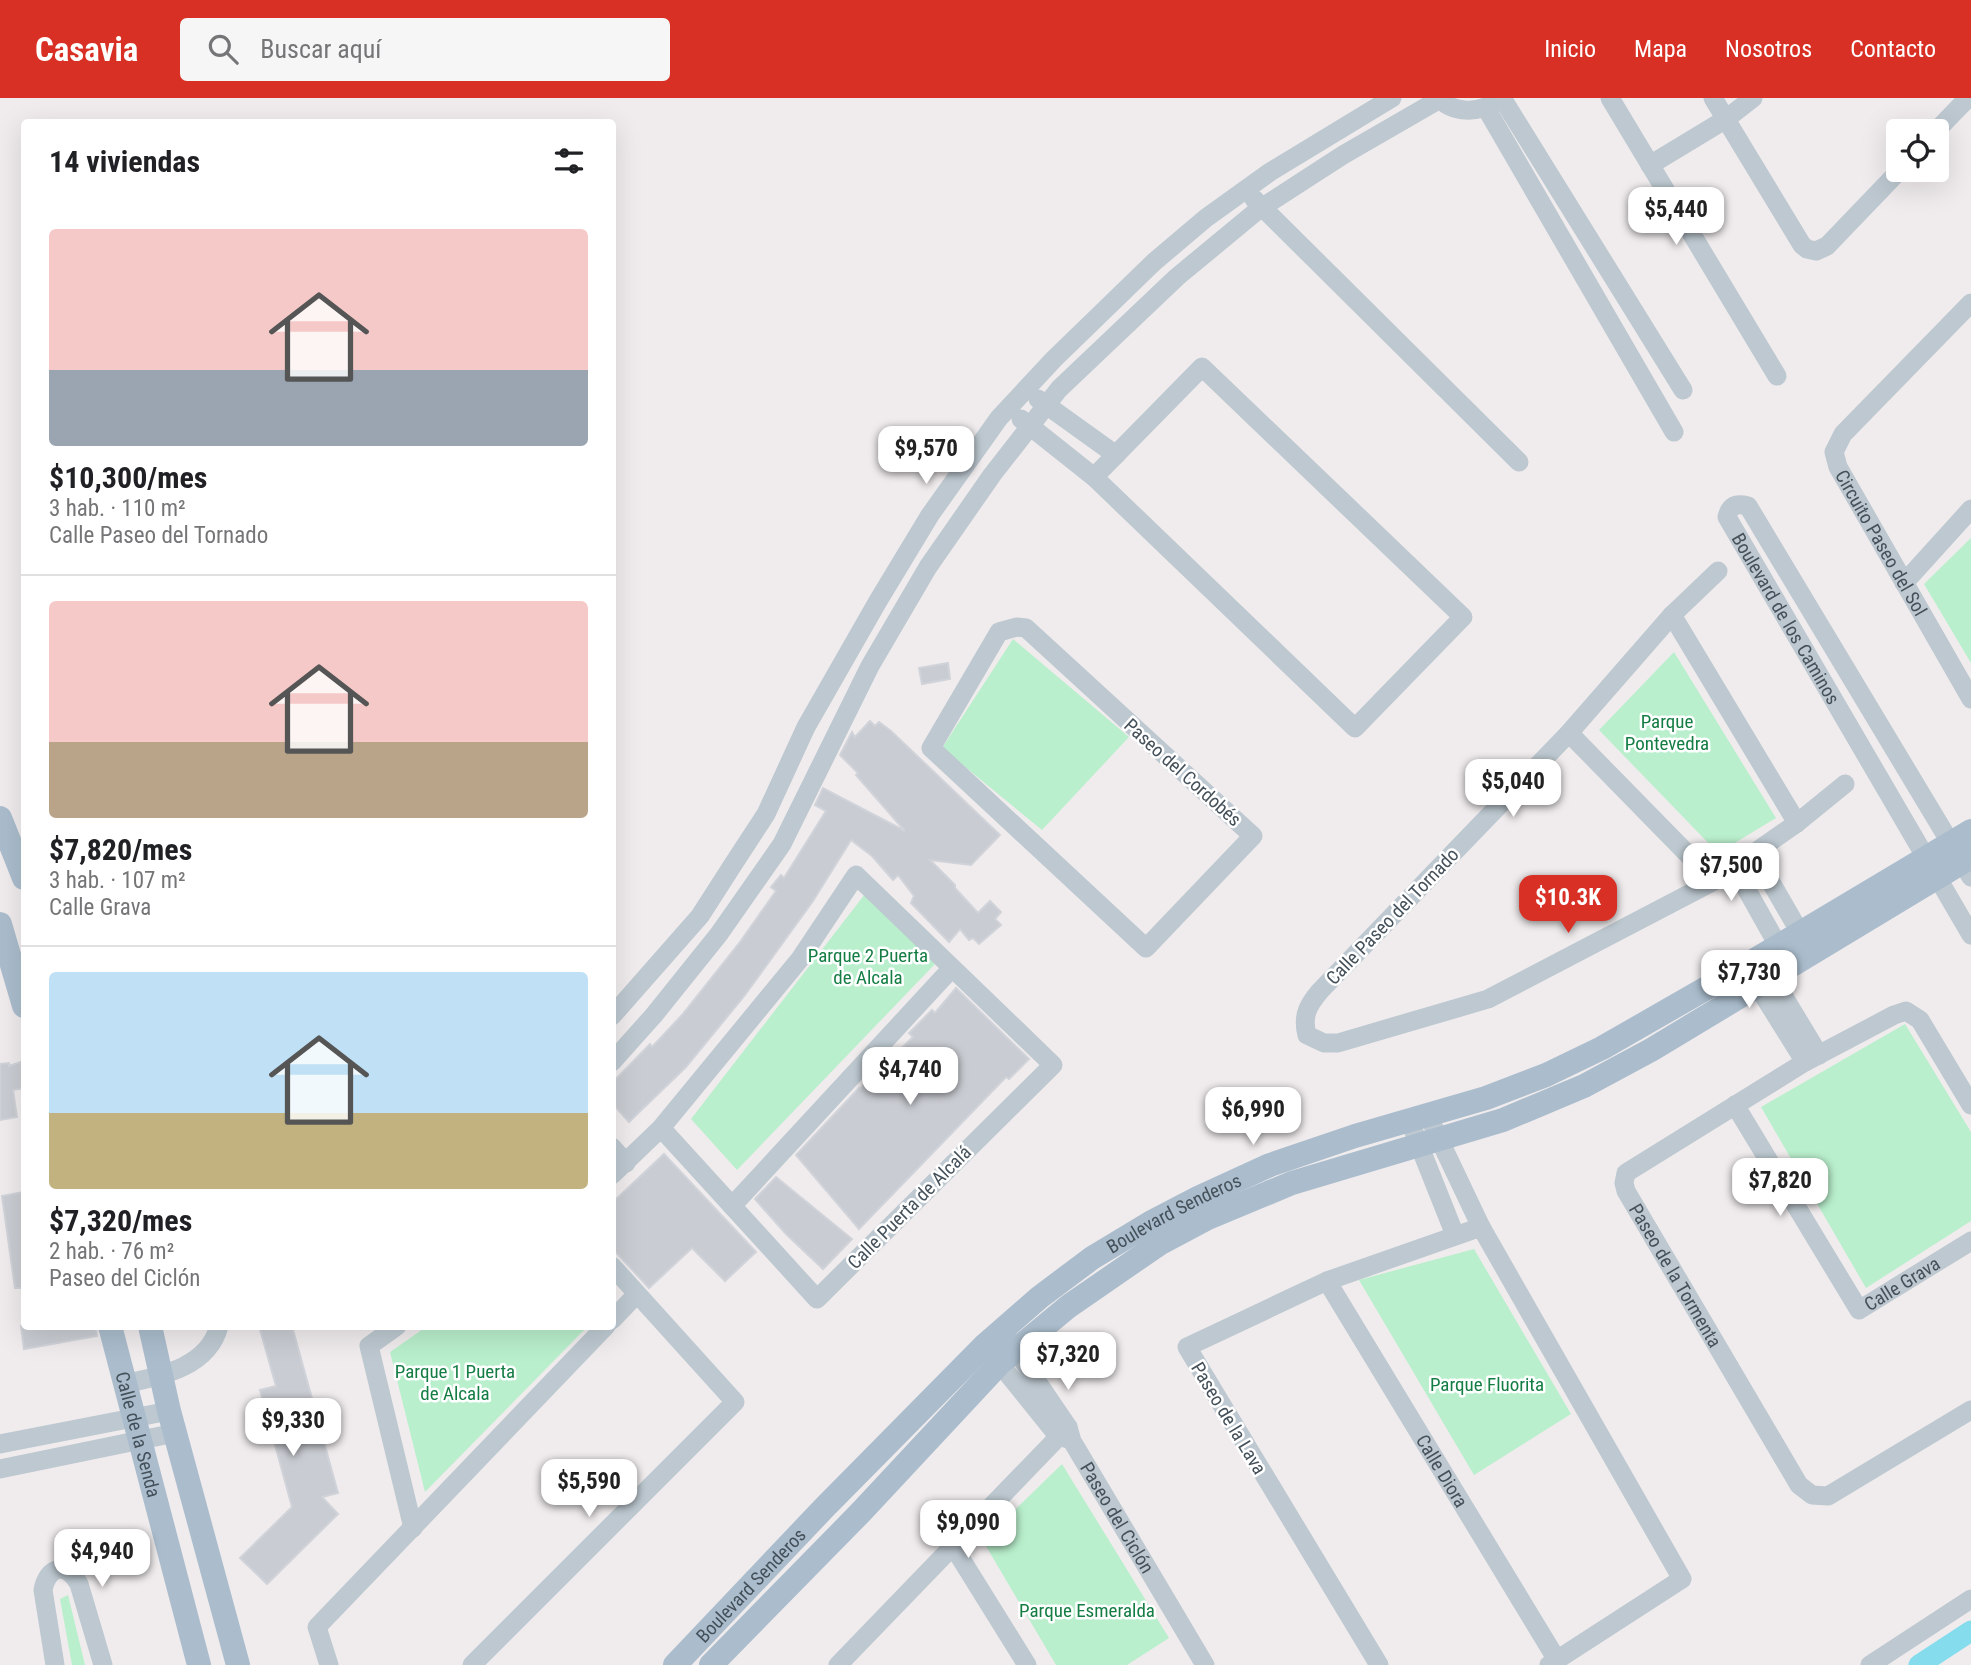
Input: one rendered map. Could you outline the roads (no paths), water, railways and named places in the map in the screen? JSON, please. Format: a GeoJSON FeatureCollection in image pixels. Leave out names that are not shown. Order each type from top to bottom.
{"type":"FeatureCollection","features":[{"type":"Feature","properties":{"kind":"main road"},"geometry":{"type":"LineString","coordinates":[[0,818],[21,870]]}},
{"type":"Feature","properties":{"kind":"main road","name":"Boulevard Senderos"},"geometry":{"type":"LineString","coordinates":[[675,1665],[823,1509],[1047,1307],[1092,1258],[1150,1223],[1230,1182],[1270,1165],[1486,1098],[1546,1074],[1767,966],[1931,868],[1965,854]]}},
{"type":"Feature","properties":{"kind":"main road"},"geometry":{"type":"LineString","coordinates":[[0,924],[21,996]]}},
{"type":"Feature","properties":{"kind":"main road","name":"Boulevard Senderos"},"geometry":{"type":"LineString","coordinates":[[1047,1307],[1208,1218],[1292,1183],[1503,1120],[1584,1086],[1651,1050],[1767,966]]}},
{"type":"Feature","properties":{"kind":"main road","name":"Calle de la Senda"},"geometry":{"type":"LineString","coordinates":[[111,1330],[199,1665]]}},
{"type":"Feature","properties":{"kind":"main road","name":"Calle de la Senda"},"geometry":{"type":"LineString","coordinates":[[150,1330],[238,1665]]}},
{"type":"Feature","properties":{"kind":"main road","name":"Boulevard Senderos"},"geometry":{"type":"LineString","coordinates":[[711,1665],[861,1512],[1000,1347]]}},
{"type":"Feature","properties":{"kind":"street"},"geometry":{"type":"LineString","coordinates":[[616,1011],[700,916],[714,895],[766,814],[806,727],[885,590],[937,505],[1008,409],[1154,262],[1206,218],[1270,172],[1392,98]]}},
{"type":"Feature","properties":{"kind":"street"},"geometry":{"type":"LineString","coordinates":[[616,1058],[719,934],[782,845],[870,666],[928,567],[1046,405],[1091,357],[1177,277],[1222,237],[1262,207],[1439,98],[1444,103],[1464,111],[1496,101]]}},
{"type":"Feature","properties":{"kind":"street"},"geometry":{"type":"LineString","coordinates":[[1611,98],[1777,376]]}},
{"type":"Feature","properties":{"kind":"street"},"geometry":{"type":"LineString","coordinates":[[1713,98],[1802,245],[1807,249],[1816,251],[1827,246],[1888,182]]}},
{"type":"Feature","properties":{"kind":"street"},"geometry":{"type":"LineString","coordinates":[[1650,165],[1726,119],[1754,98]]}},
{"type":"Feature","properties":{"kind":"street"},"geometry":{"type":"LineString","coordinates":[[1948,119],[1968,98]]}},
{"type":"Feature","properties":{"kind":"street"},"geometry":{"type":"LineString","coordinates":[[1496,101],[1683,390]]}},
{"type":"Feature","properties":{"kind":"street"},"geometry":{"type":"LineString","coordinates":[[1496,101],[1674,432]]}},
{"type":"Feature","properties":{"kind":"street"},"geometry":{"type":"LineString","coordinates":[[1246,190],[1519,462]]}},
{"type":"Feature","properties":{"kind":"street","name":"Circuito Paseo del Sol"},"geometry":{"type":"LineString","coordinates":[[1971,303],[1843,434],[1834,452],[1838,467],[1971,699]]}},
{"type":"Feature","properties":{"kind":"street"},"geometry":{"type":"LineString","coordinates":[[1008,409],[1094,477],[1355,728],[1463,617],[1202,367],[1094,477]]}},
{"type":"Feature","properties":{"kind":"street"},"geometry":{"type":"LineString","coordinates":[[1026,390],[1116,455]]}},
{"type":"Feature","properties":{"kind":"street","name":"Boulevard de los Caminos"},"geometry":{"type":"LineString","coordinates":[[1965,854],[1748,506],[1734,505],[1729,509],[1727,517],[1971,934]]}},
{"type":"Feature","properties":{"kind":"street"},"geometry":{"type":"LineString","coordinates":[[1904,583],[1971,509]]}},
{"type":"Feature","properties":{"kind":"street","name":"Calle Paseo del Tornado"},"geometry":{"type":"LineString","coordinates":[[1718,571],[1672,615],[1569,733],[1320,991],[1304,1016],[1307,1035],[1324,1043],[1338,1044],[1488,999],[1714,881],[1797,823],[1845,784]]}},
{"type":"Feature","properties":{"kind":"street"},"geometry":{"type":"LineString","coordinates":[[1672,615],[1797,823]]}},
{"type":"Feature","properties":{"kind":"street","name":"Paseo del Cordobés"},"geometry":{"type":"LineString","coordinates":[[1007,628],[1026,628],[1253,836],[1146,948],[931,748],[999,632],[1007,628]]}},
{"type":"Feature","properties":{"kind":"street"},"geometry":{"type":"LineString","coordinates":[[1569,733],[1714,881]]}},
{"type":"Feature","properties":{"kind":"street"},"geometry":{"type":"LineString","coordinates":[[1754,853],[1806,943]]}},
{"type":"Feature","properties":{"kind":"street"},"geometry":{"type":"LineString","coordinates":[[1734,867],[1767,966],[1812,1058]]}},
{"type":"Feature","properties":{"kind":"street","name":"Calle Puerta de Alcalá"},"geometry":{"type":"LineString","coordinates":[[619,1169],[661,1128],[800,959],[856,875],[1053,1065],[817,1299],[661,1128]]}},
{"type":"Feature","properties":{"kind":"street"},"geometry":{"type":"LineString","coordinates":[[732,1206],[953,968]]}},
{"type":"Feature","properties":{"kind":"street","name":"Paseo de la Tormenta"},"geometry":{"type":"LineString","coordinates":[[1971,1105],[1920,1020],[1906,1012],[1894,1014],[1812,1058],[1626,1173],[1624,1183],[1626,1191],[1799,1485],[1812,1495],[1828,1496],[1971,1410]]}},
{"type":"Feature","properties":{"kind":"street","name":"Calle Grava"},"geometry":{"type":"LineString","coordinates":[[1735,1105],[1859,1310],[1971,1241]]}},
{"type":"Feature","properties":{"kind":"street"},"geometry":{"type":"LineString","coordinates":[[1419,1118],[1429,1143],[1455,1235]]}},
{"type":"Feature","properties":{"kind":"street"},"geometry":{"type":"LineString","coordinates":[[1429,1143],[1482,1227],[1682,1579],[1553,1662]]}},
{"type":"Feature","properties":{"kind":"street","name":"Paseo de la Lava"},"geometry":{"type":"LineString","coordinates":[[1380,1665],[1187,1347],[1327,1281],[1482,1227]]}},
{"type":"Feature","properties":{"kind":"street"},"geometry":{"type":"LineString","coordinates":[[472,1665],[735,1402],[616,1271]]}},
{"type":"Feature","properties":{"kind":"street","name":"Calle Diora"},"geometry":{"type":"LineString","coordinates":[[1327,1281],[1553,1662]]}},
{"type":"Feature","properties":{"kind":"street"},"geometry":{"type":"LineString","coordinates":[[616,1316],[636,1295]]}},
{"type":"Feature","properties":{"kind":"street"},"geometry":{"type":"LineString","coordinates":[[124,1384],[160,1376],[192,1363],[210,1349],[218,1330]]}},
{"type":"Feature","properties":{"kind":"street"},"geometry":{"type":"LineString","coordinates":[[391,1330],[369,1346],[413,1528]]}},
{"type":"Feature","properties":{"kind":"street"},"geometry":{"type":"LineString","coordinates":[[329,1665],[317,1626],[602,1330]]}},
{"type":"Feature","properties":{"kind":"street","name":"Paseo del Ciclón"},"geometry":{"type":"LineString","coordinates":[[1000,1347],[1066,1435],[1205,1665]]}},
{"type":"Feature","properties":{"kind":"street"},"geometry":{"type":"LineString","coordinates":[[0,1444],[135,1429],[172,1422]]}},
{"type":"Feature","properties":{"kind":"street"},"geometry":{"type":"LineString","coordinates":[[0,1469],[135,1429]]}},
{"type":"Feature","properties":{"kind":"street"},"geometry":{"type":"LineString","coordinates":[[838,1665],[953,1546],[1066,1435]]}},
{"type":"Feature","properties":{"kind":"street"},"geometry":{"type":"LineString","coordinates":[[953,1546],[1027,1665]]}},
{"type":"Feature","properties":{"kind":"street"},"geometry":{"type":"LineString","coordinates":[[55,1665],[43,1590],[46,1577],[54,1570],[64,1569],[74,1574],[79,1584],[103,1665]]}},
{"type":"Feature","properties":{"kind":"street"},"geometry":{"type":"LineString","coordinates":[[1870,1665],[1971,1598]]}},
{"type":"Feature","properties":{"kind":"waterway"},"geometry":{"type":"LineString","coordinates":[[1919,1665],[1971,1631]]}},
{"type":"Feature","properties":{"kind":"park label","name":"Parque Pontevedra"},"geometry":{"type":"Point","coordinates":[1667,732]}},
{"type":"Feature","properties":{"kind":"park label","name":"Parque 2 Puerta de Alcala"},"geometry":{"type":"Point","coordinates":[868,966]}},
{"type":"Feature","properties":{"kind":"park label","name":"Parque 1 Puerta de Alcala"},"geometry":{"type":"Point","coordinates":[455,1382]}},
{"type":"Feature","properties":{"kind":"park label","name":"Parque Fluorita"},"geometry":{"type":"Point","coordinates":[1487,1384]}},
{"type":"Feature","properties":{"kind":"park label","name":"Parque Esmeralda"},"geometry":{"type":"Point","coordinates":[1087,1610]}}]}
